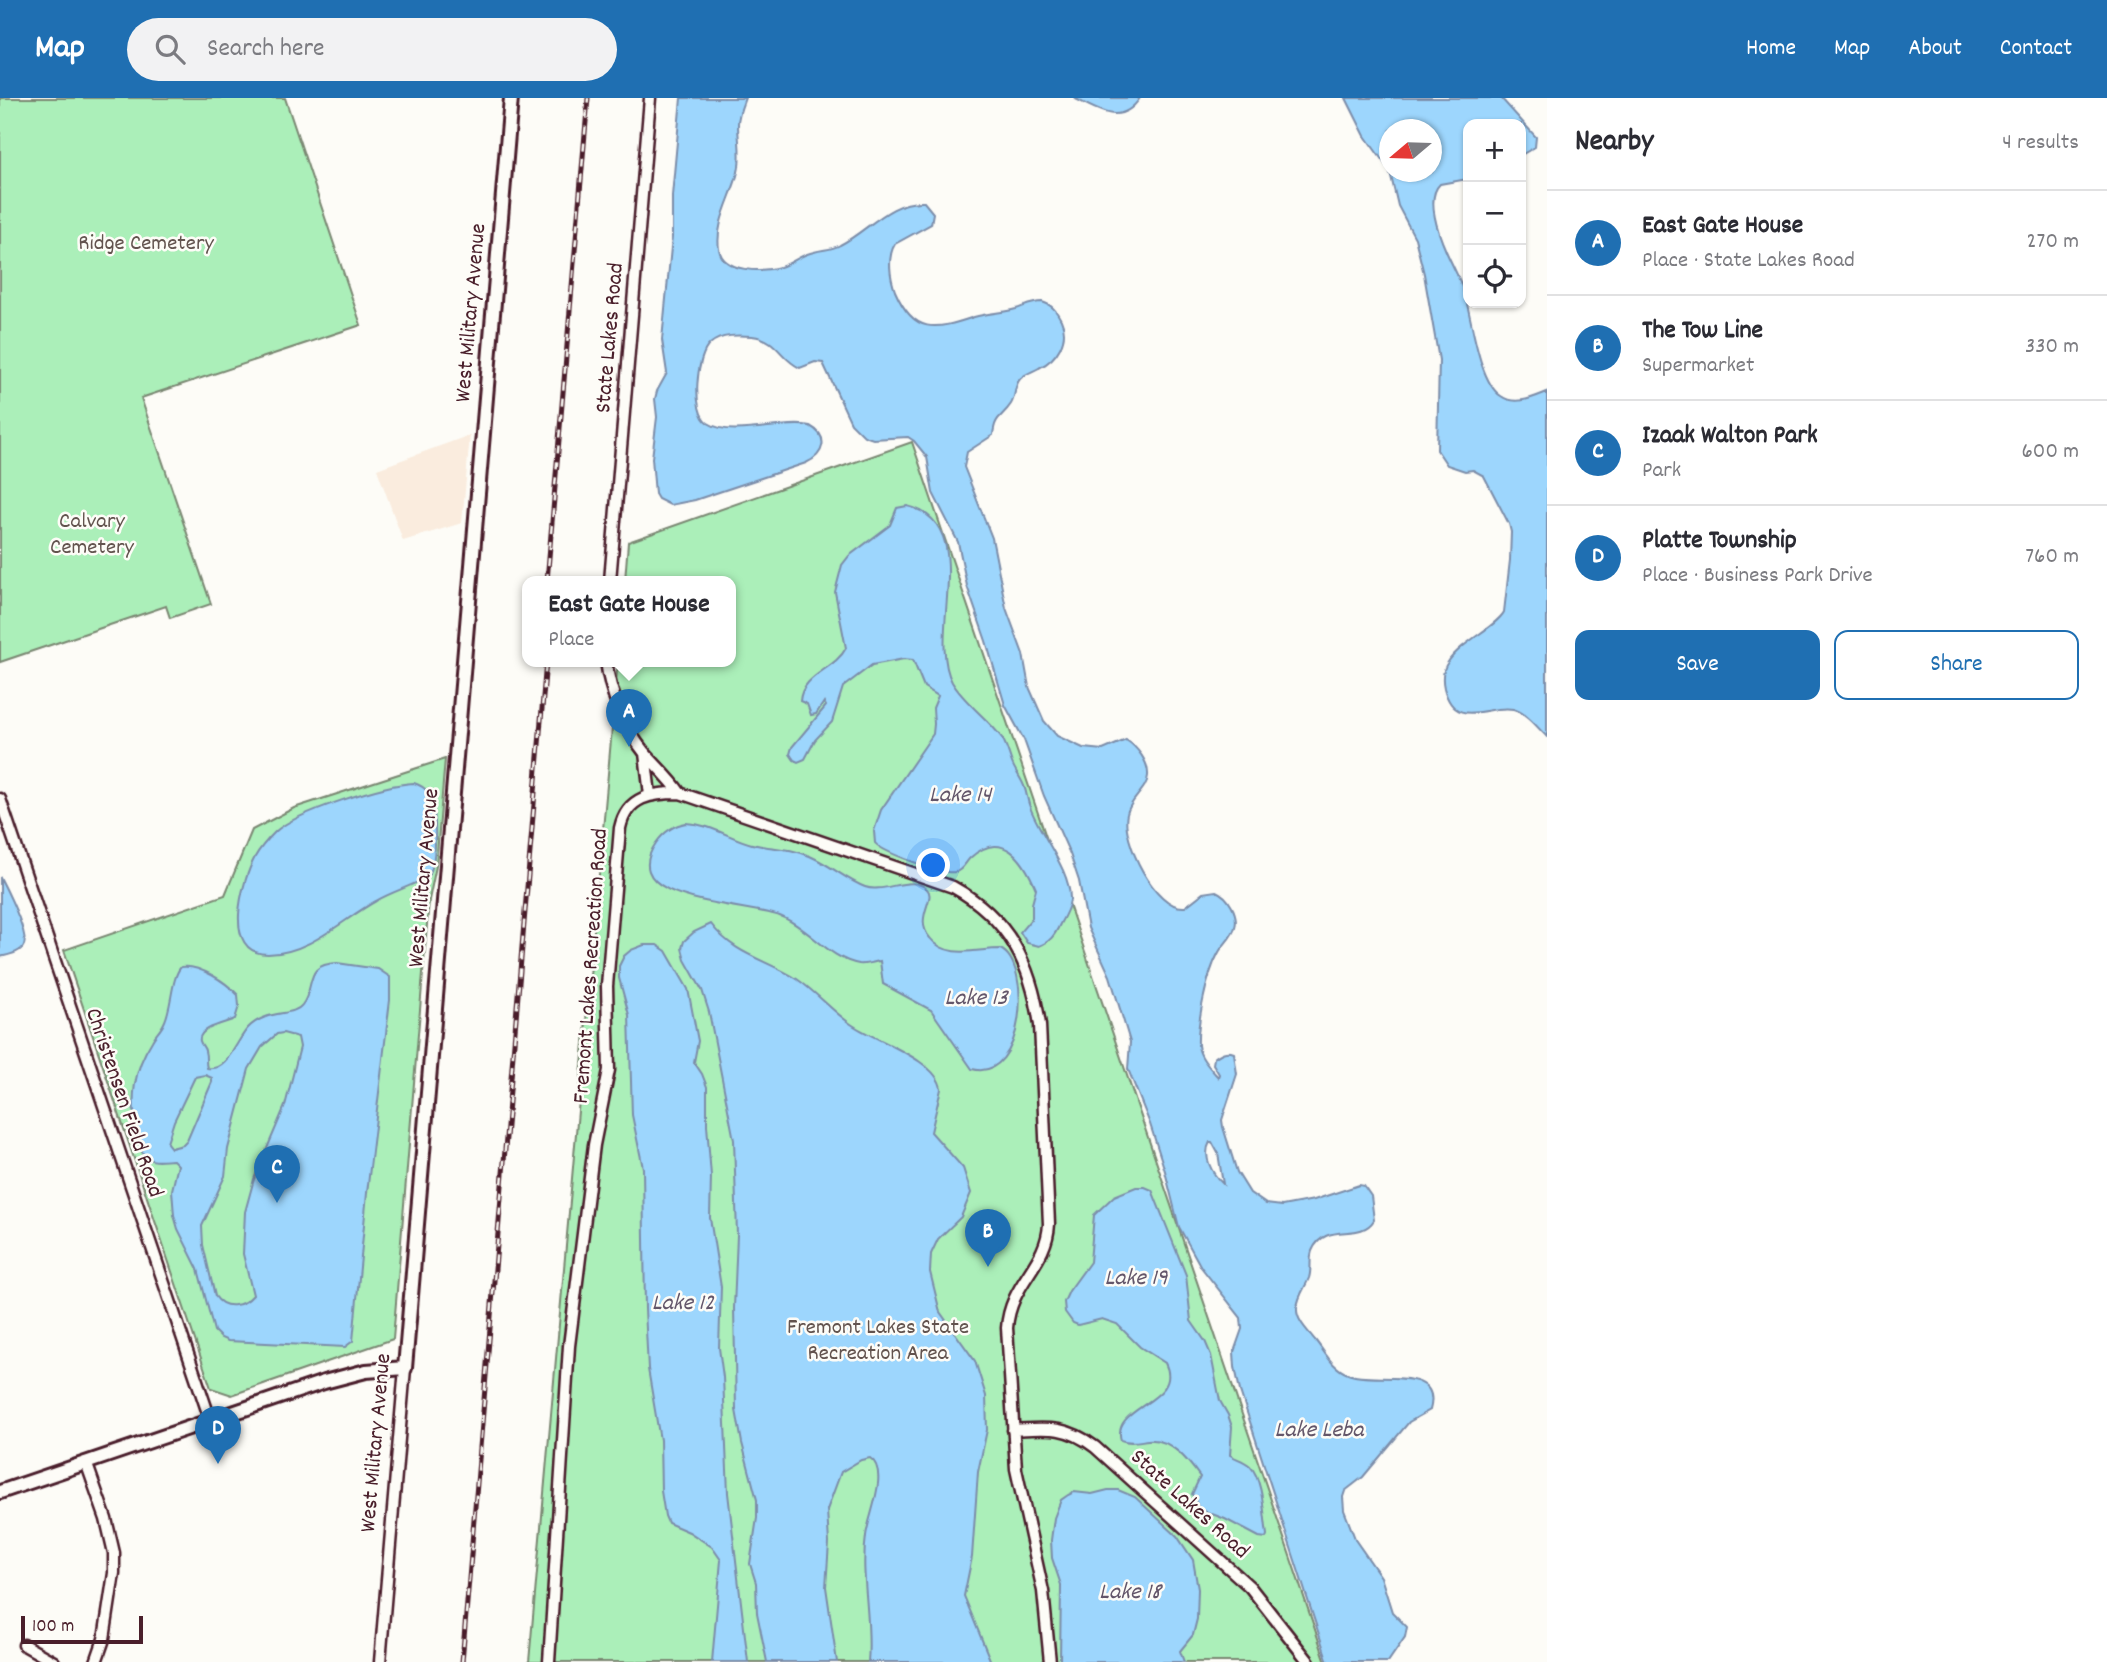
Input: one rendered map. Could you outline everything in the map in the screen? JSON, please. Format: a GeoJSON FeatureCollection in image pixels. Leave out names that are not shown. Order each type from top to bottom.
{"type":"FeatureCollection","features":[{"type":"Feature","properties":{"kind":"main road","name":"West Military Avenue"},"geometry":{"type":"LineString","coordinates":[[405,1368],[511,98]]}},
{"type":"Feature","properties":{"kind":"main road"},"geometry":{"type":"LineString","coordinates":[[0,1492],[210,1419],[342,1377],[378,1369],[405,1368]]}},
{"type":"Feature","properties":{"kind":"street","name":"State Lakes Road"},"geometry":{"type":"LineString","coordinates":[[610,576],[650,98]]}},
{"type":"Feature","properties":{"kind":"street"},"geometry":{"type":"LineString","coordinates":[[607,667],[615,701],[645,752],[680,793]]}},
{"type":"Feature","properties":{"kind":"street"},"geometry":{"type":"LineString","coordinates":[[645,752],[650,795],[680,793],[953,887],[969,896],[991,915],[1020,952],[1032,984],[1040,1025],[1050,1214],[1045,1246],[1017,1289],[1007,1328],[1013,1430],[1020,1487],[1043,1591],[1050,1662]]}},
{"type":"Feature","properties":{"kind":"street","name":"Fremont Lakes Recreation Road"},"geometry":{"type":"LineString","coordinates":[[549,1662],[569,1346],[594,1145],[609,1070],[607,986],[620,828],[631,805],[650,795]]}},
{"type":"Feature","properties":{"kind":"street","name":"Christensen Field Road"},"geometry":{"type":"LineString","coordinates":[[0,799],[210,1419]]}},
{"type":"Feature","properties":{"kind":"street","name":"West Military Avenue"},"geometry":{"type":"LineString","coordinates":[[380,1662],[405,1368]]}},
{"type":"Feature","properties":{"kind":"street","name":"State Lakes Road"},"geometry":{"type":"LineString","coordinates":[[1013,1430],[1065,1430],[1095,1447],[1250,1587],[1310,1662]]}},
{"type":"Feature","properties":{"kind":"street"},"geometry":{"type":"LineString","coordinates":[[86,1462],[106,1519],[114,1553],[114,1573],[104,1639],[96,1662]]}},
{"type":"Feature","properties":{"kind":"street"},"geometry":{"type":"LineString","coordinates":[[24,1646],[54,1662]]}},
{"type":"Feature","properties":{"kind":"shaded area"},"geometry":{"type":"Polygon","coordinates":[[[470,435],[462,523],[403,541],[377,469],[470,435]]]}},
{"type":"Feature","properties":{"kind":"green space","name":"Ridge Cemetery"},"geometry":{"type":"Polygon","coordinates":[[[0,98],[285,98],[361,325],[141,398],[211,604],[170,618],[166,606],[0,662],[0,98]]]}},
{"type":"Feature","properties":{"kind":"green space","name":"Fremont Lakes State Recreation Area"},"geometry":{"type":"Polygon","coordinates":[[[912,442],[1326,1662],[529,1662],[617,667],[736,667],[736,576],[625,576],[628,542],[912,442]]]}},
{"type":"Feature","properties":{"kind":"green space"},"geometry":{"type":"Polygon","coordinates":[[[445,759],[436,866],[429,900],[393,1339],[232,1395],[211,1388],[64,950],[225,895],[252,830],[294,808],[445,759]]]}},
{"type":"Feature","properties":{"kind":"water","name":"Lake Leba"},"geometry":{"type":"Polygon","coordinates":[[[681,98],[745,98],[738,121],[738,172],[719,229],[719,249],[728,263],[754,270],[780,267],[810,253],[837,247],[900,206],[924,202],[933,213],[931,224],[895,244],[890,261],[895,291],[902,305],[918,322],[948,325],[1042,302],[1053,308],[1061,320],[1064,334],[1060,348],[1045,364],[1020,379],[1013,401],[997,420],[993,435],[967,452],[964,467],[992,538],[1006,608],[1023,654],[1029,687],[1044,721],[1057,736],[1083,748],[1103,750],[1126,740],[1142,755],[1148,771],[1147,781],[1131,804],[1127,825],[1129,840],[1142,871],[1162,897],[1174,905],[1185,907],[1203,893],[1216,891],[1225,897],[1234,911],[1234,931],[1218,954],[1207,986],[1199,1024],[1198,1045],[1208,1066],[1218,1077],[1213,1064],[1214,1058],[1224,1052],[1234,1053],[1237,1074],[1222,1120],[1237,1172],[1250,1193],[1266,1204],[1282,1206],[1314,1200],[1359,1185],[1364,1186],[1371,1196],[1374,1220],[1368,1227],[1325,1236],[1312,1251],[1309,1278],[1297,1308],[1303,1325],[1329,1359],[1342,1371],[1359,1377],[1416,1381],[1426,1386],[1431,1395],[1430,1410],[1409,1422],[1363,1477],[1345,1491],[1343,1497],[1344,1510],[1356,1541],[1381,1577],[1392,1612],[1407,1627],[1405,1637],[1388,1662],[1328,1662],[1240,1391],[1234,1352],[1242,1329],[1241,1318],[1201,1267],[1179,1227],[1150,1124],[1128,1069],[1130,1042],[1110,976],[1088,928],[1079,881],[1024,740],[1005,705],[967,586],[958,542],[933,493],[927,457],[908,437],[873,439],[864,436],[851,423],[823,363],[815,362],[800,368],[768,341],[752,336],[730,336],[719,338],[710,344],[701,360],[697,396],[703,417],[708,423],[731,429],[810,426],[822,440],[820,451],[806,463],[695,500],[670,505],[658,499],[655,494],[652,458],[657,417],[655,399],[667,373],[662,340],[672,237],[672,196],[681,98]],[[1212,1142],[1208,1147],[1208,1159],[1215,1175],[1223,1184],[1218,1153],[1212,1142]]]}},
{"type":"Feature","properties":{"kind":"water"},"geometry":{"type":"Polygon","coordinates":[[[1074,98],[1140,98],[1133,107],[1117,114],[1100,111],[1074,98]]]}},
{"type":"Feature","properties":{"kind":"water"},"geometry":{"type":"Polygon","coordinates":[[[1346,98],[1501,98],[1520,119],[1463,119],[1463,180],[1440,184],[1433,207],[1440,236],[1463,290],[1463,308],[1467,308],[1477,350],[1493,389],[1506,399],[1512,400],[1524,400],[1547,392],[1547,737],[1527,717],[1513,709],[1473,713],[1456,709],[1449,701],[1444,688],[1443,675],[1448,662],[1504,612],[1511,532],[1484,476],[1473,470],[1465,471],[1447,465],[1437,450],[1439,360],[1415,238],[1398,206],[1392,182],[1442,182],[1442,119],[1379,119],[1379,156],[1365,136],[1346,98]]]}},
{"type":"Feature","properties":{"kind":"water"},"geometry":{"type":"Polygon","coordinates":[[[1526,126],[1536,137],[1535,147],[1526,152],[1526,126]]]}},
{"type":"Feature","properties":{"kind":"water","name":"Lake 14"},"geometry":{"type":"Polygon","coordinates":[[[907,506],[929,516],[942,534],[947,557],[948,582],[946,661],[952,682],[1002,738],[1035,818],[1066,877],[1070,900],[1067,909],[1054,935],[1039,946],[1027,943],[1020,932],[1032,918],[1036,889],[1025,868],[1011,851],[993,846],[970,858],[960,870],[949,872],[900,857],[875,843],[874,831],[881,810],[933,734],[933,708],[938,696],[924,687],[913,660],[872,665],[843,687],[832,722],[815,740],[805,759],[798,762],[790,754],[792,747],[826,706],[824,702],[816,714],[811,715],[807,704],[800,701],[806,684],[834,662],[846,648],[835,592],[842,565],[849,556],[890,525],[897,508],[907,506]]]}},
{"type":"Feature","properties":{"kind":"water"},"geometry":{"type":"Polygon","coordinates":[[[414,783],[428,792],[435,821],[435,846],[429,876],[376,901],[298,948],[268,954],[253,951],[244,942],[239,915],[245,882],[257,854],[275,832],[302,816],[342,800],[383,788],[414,783]]]}},
{"type":"Feature","properties":{"kind":"water","name":"Lake 13"},"geometry":{"type":"Polygon","coordinates":[[[686,823],[704,826],[752,844],[807,855],[865,887],[880,888],[913,883],[927,889],[929,898],[924,916],[925,931],[937,945],[954,951],[1000,949],[1010,959],[1017,976],[1020,997],[1013,1041],[1003,1058],[990,1068],[972,1069],[931,1010],[883,984],[880,961],[862,964],[848,961],[782,917],[692,898],[669,890],[653,879],[648,863],[656,843],[669,830],[686,823]]]}},
{"type":"Feature","properties":{"kind":"water"},"geometry":{"type":"Polygon","coordinates":[[[0,877],[16,911],[25,939],[20,950],[0,957],[0,877]]]}},
{"type":"Feature","properties":{"kind":"water"},"geometry":{"type":"Polygon","coordinates":[[[711,924],[740,950],[797,979],[851,1024],[917,1060],[929,1069],[941,1089],[931,1132],[963,1168],[971,1193],[961,1217],[938,1239],[931,1254],[930,1272],[940,1312],[975,1361],[986,1396],[987,1430],[978,1472],[972,1557],[964,1596],[991,1662],[868,1662],[865,1551],[878,1483],[876,1464],[870,1458],[861,1460],[841,1472],[827,1510],[829,1543],[826,1587],[837,1662],[767,1662],[757,1613],[756,1583],[750,1564],[757,1500],[736,1410],[734,1308],[737,1235],[734,1140],[709,1012],[702,990],[685,960],[682,948],[684,941],[694,932],[711,924]]]}},
{"type":"Feature","properties":{"kind":"water","name":"Lake 12"},"geometry":{"type":"Polygon","coordinates":[[[644,945],[657,945],[666,951],[688,989],[698,1041],[694,1062],[707,1087],[710,1218],[721,1287],[719,1348],[723,1377],[728,1493],[748,1662],[712,1662],[721,1560],[712,1547],[689,1532],[668,1523],[661,1491],[660,1440],[648,1369],[643,1168],[632,1115],[629,1015],[619,978],[619,966],[624,956],[644,945]]]}},
{"type":"Feature","properties":{"kind":"water"},"geometry":{"type":"Polygon","coordinates":[[[326,964],[378,969],[390,977],[390,1000],[353,1341],[345,1347],[228,1341],[214,1331],[198,1269],[174,1215],[172,1190],[178,1165],[173,1160],[150,1160],[140,1147],[134,1108],[137,1074],[146,1052],[167,1017],[175,978],[181,967],[196,968],[212,975],[238,995],[239,1006],[235,1019],[207,1029],[200,1036],[206,1053],[207,1068],[214,1068],[226,1061],[255,1022],[298,1009],[306,998],[315,972],[326,964]],[[277,1034],[262,1047],[249,1069],[228,1149],[225,1176],[202,1226],[203,1245],[215,1296],[228,1305],[244,1302],[253,1295],[243,1254],[245,1212],[254,1179],[285,1106],[300,1047],[298,1037],[277,1034]],[[205,1075],[195,1077],[174,1121],[167,1143],[171,1148],[187,1141],[212,1082],[212,1078],[205,1075]]]}},
{"type":"Feature","properties":{"kind":"water","name":"Lake 19"},"geometry":{"type":"Polygon","coordinates":[[[1136,1187],[1152,1190],[1186,1275],[1191,1321],[1211,1355],[1220,1401],[1232,1427],[1230,1455],[1250,1466],[1258,1480],[1266,1538],[1199,1509],[1192,1494],[1200,1477],[1171,1446],[1156,1440],[1121,1440],[1121,1429],[1126,1419],[1165,1387],[1168,1376],[1165,1363],[1140,1347],[1117,1324],[1102,1319],[1078,1325],[1073,1323],[1065,1312],[1064,1302],[1069,1291],[1090,1262],[1094,1215],[1114,1196],[1136,1187]]]}},
{"type":"Feature","properties":{"kind":"water","name":"Lake 18"},"geometry":{"type":"Polygon","coordinates":[[[1118,1490],[1135,1497],[1177,1536],[1193,1560],[1198,1589],[1197,1619],[1193,1635],[1180,1651],[1184,1662],[1060,1662],[1061,1585],[1052,1558],[1054,1518],[1061,1500],[1068,1495],[1074,1492],[1092,1494],[1118,1490]]]}},
{"type":"Feature","properties":{"kind":"railway"},"geometry":{"type":"LineString","coordinates":[[547,576],[588,98]]}},
{"type":"Feature","properties":{"kind":"railway"},"geometry":{"type":"LineString","coordinates":[[462,1662],[545,667]]}},
{"type":"Feature","properties":{"kind":"place","name":"East Gate House"},"geometry":{"type":"Point","coordinates":[629,747]}},
{"type":"Feature","properties":{"kind":"place","name":"Izaak Walton Park"},"geometry":{"type":"Point","coordinates":[277,1203]}},
{"type":"Feature","properties":{"kind":"place","name":"The Tow Line"},"geometry":{"type":"Point","coordinates":[988,1267]}},
{"type":"Feature","properties":{"kind":"place","name":"Platte Township"},"geometry":{"type":"Point","coordinates":[218,1464]}},
{"type":"Feature","properties":{"kind":"park label","name":"Calvary Cemetery"},"geometry":{"type":"Point","coordinates":[92,535]}}]}
